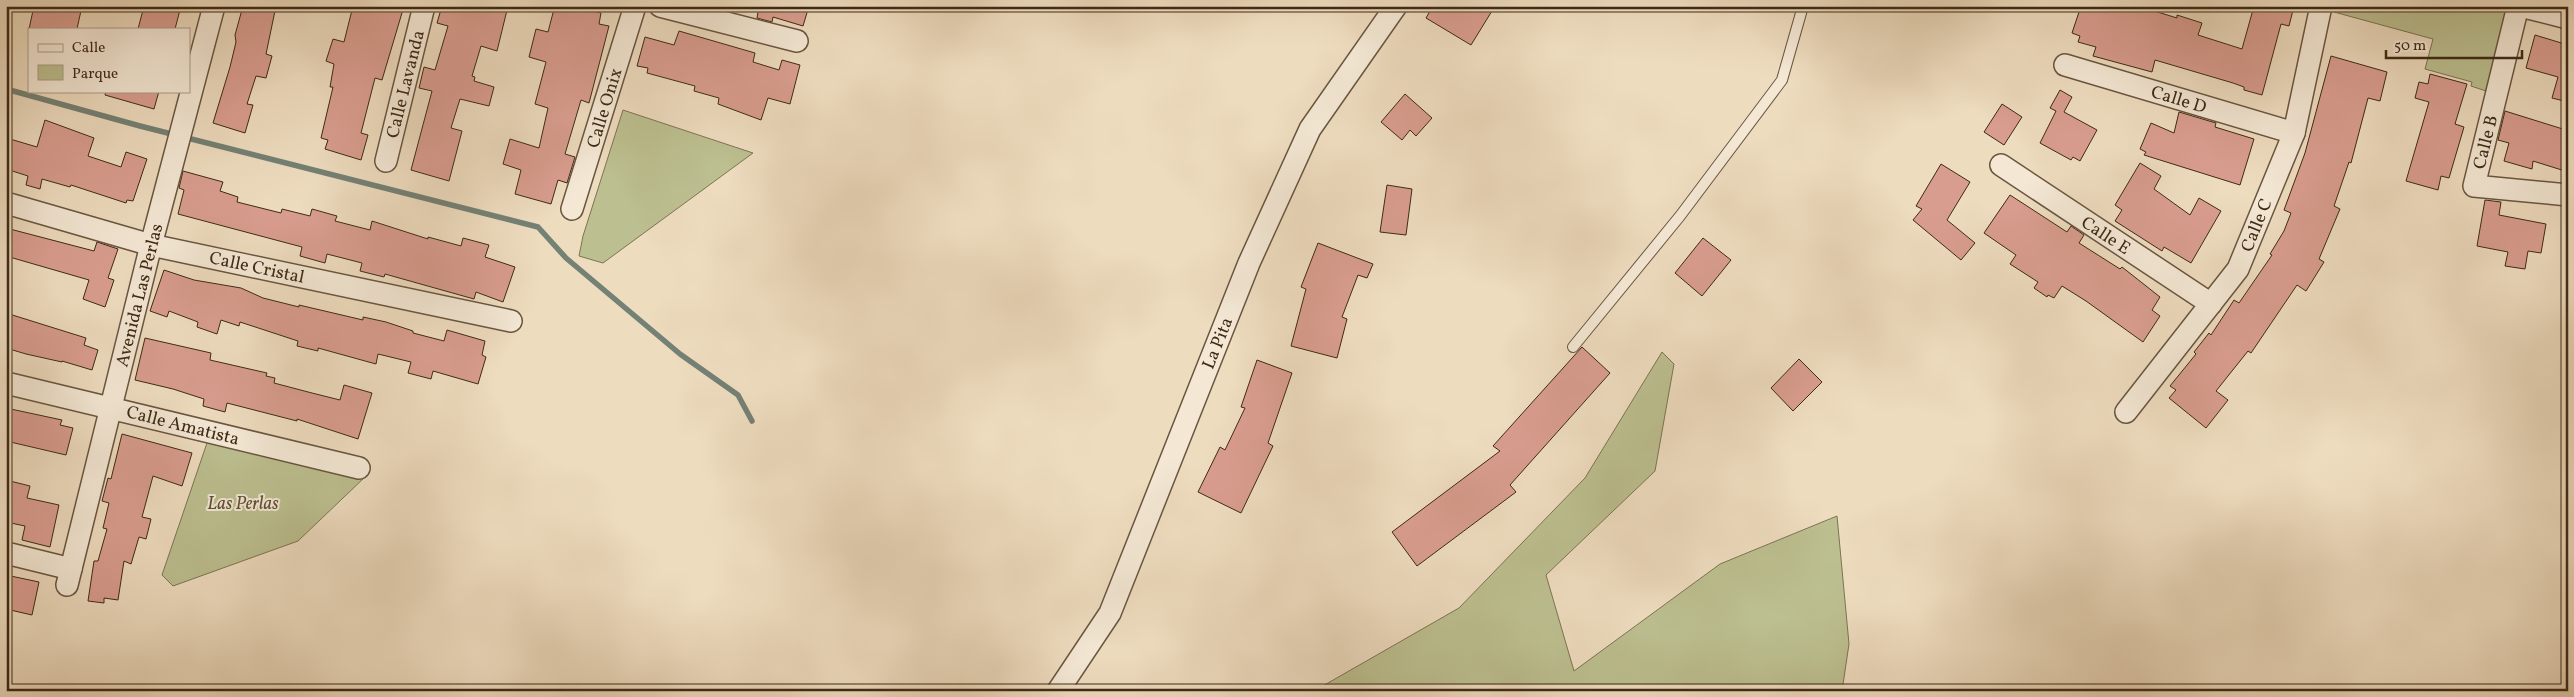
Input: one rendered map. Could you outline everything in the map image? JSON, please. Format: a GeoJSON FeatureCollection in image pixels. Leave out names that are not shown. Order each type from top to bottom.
{"type":"FeatureCollection","features":[{"type":"Feature","properties":{"kind":"street","name":"Avenida Las Perlas"},"geometry":{"type":"LineString","coordinates":[[6,553],[69,577],[151,245],[214,6]]}},
{"type":"Feature","properties":{"kind":"street","name":"Calle Lavanda"},"geometry":{"type":"LineString","coordinates":[[386,161],[424,6]]}},
{"type":"Feature","properties":{"kind":"street","name":"Calle Onix"},"geometry":{"type":"LineString","coordinates":[[572,209],[635,6]]}},
{"type":"Feature","properties":{"kind":"street"},"geometry":{"type":"LineString","coordinates":[[660,6],[798,40]]}},
{"type":"Feature","properties":{"kind":"street","name":"La Pita"},"geometry":{"type":"LineString","coordinates":[[1058,691],[1110,613],[1249,262],[1310,129],[1396,6]]}},
{"type":"Feature","properties":{"kind":"street","name":"Calle C"},"geometry":{"type":"LineString","coordinates":[[2126,412],[2238,269],[2294,133],[2321,6]]}},
{"type":"Feature","properties":{"kind":"street"},"geometry":{"type":"LineString","coordinates":[[2520,6],[2568,18]]}},
{"type":"Feature","properties":{"kind":"street","name":"Calle B"},"geometry":{"type":"LineString","coordinates":[[2520,6],[2474,186],[2568,195]]}},
{"type":"Feature","properties":{"kind":"street","name":"Calle D"},"geometry":{"type":"LineString","coordinates":[[2065,65],[2294,133]]}},
{"type":"Feature","properties":{"kind":"street","name":"Calle E"},"geometry":{"type":"LineString","coordinates":[[2001,165],[2211,304]]}},
{"type":"Feature","properties":{"kind":"street","name":"Calle Cristal"},"geometry":{"type":"LineString","coordinates":[[6,203],[151,245],[511,321]]}},
{"type":"Feature","properties":{"kind":"street","name":"Calle Amatista"},"geometry":{"type":"LineString","coordinates":[[6,383],[359,468]]}},
{"type":"Feature","properties":{"kind":"lane"},"geometry":{"type":"LineString","coordinates":[[1573,347],[1680,216],[1782,80],[1802,6]]}},
{"type":"Feature","properties":{"kind":"green space"},"geometry":{"type":"Polygon","coordinates":[[[2336,6],[2501,6],[2508,8],[2486,91],[2471,86],[2472,82],[2425,69],[2433,39],[2334,12],[2336,6]]]}},
{"type":"Feature","properties":{"kind":"green space"},"geometry":{"type":"Polygon","coordinates":[[[623,110],[753,153],[603,263],[579,256],[583,236],[623,110]]]}},
{"type":"Feature","properties":{"kind":"green space"},"geometry":{"type":"Polygon","coordinates":[[[1662,352],[1674,364],[1655,471],[1546,575],[1574,671],[1720,564],[1837,516],[1849,644],[1842,691],[1314,691],[1459,608],[1585,478],[1662,352]]]}},
{"type":"Feature","properties":{"kind":"green space","name":"Las Perlas"},"geometry":{"type":"Polygon","coordinates":[[[209,437],[365,477],[298,541],[173,586],[162,575],[209,437]]]}},
{"type":"Feature","properties":{"kind":"building"},"geometry":{"type":"Polygon","coordinates":[[[34,6],[82,6],[77,28],[29,28],[34,6]]]}},
{"type":"Feature","properties":{"kind":"building"},"geometry":{"type":"Polygon","coordinates":[[[144,6],[181,6],[175,28],[138,28],[144,6]]]}},
{"type":"Feature","properties":{"kind":"building"},"geometry":{"type":"Polygon","coordinates":[[[243,6],[276,6],[266,54],[272,56],[266,78],[256,76],[247,104],[253,105],[245,133],[213,123],[230,67],[236,42],[235,35],[243,6]]]}},
{"type":"Feature","properties":{"kind":"building"},"geometry":{"type":"Polygon","coordinates":[[[353,6],[404,6],[382,80],[375,78],[361,133],[368,135],[361,160],[325,149],[328,140],[321,138],[333,87],[330,87],[334,64],[326,61],[333,39],[344,42],[353,6]]]}},
{"type":"Feature","properties":{"kind":"building"},"geometry":{"type":"Polygon","coordinates":[[[442,6],[508,6],[497,51],[481,46],[472,76],[475,77],[474,81],[494,87],[489,106],[460,99],[451,128],[462,131],[449,181],[411,170],[432,91],[419,88],[424,67],[435,70],[448,26],[437,23],[442,6]]]}},
{"type":"Feature","properties":{"kind":"building"},"geometry":{"type":"Polygon","coordinates":[[[559,6],[576,6],[601,13],[599,24],[609,26],[589,103],[581,100],[565,154],[575,157],[567,183],[558,180],[551,204],[515,194],[521,170],[503,164],[510,139],[539,148],[548,108],[535,104],[546,62],[529,57],[536,29],[548,32],[554,9],[558,10],[559,6]]]}},
{"type":"Feature","properties":{"kind":"building"},"geometry":{"type":"Polygon","coordinates":[[[750,6],[809,6],[803,26],[773,17],[772,22],[757,18],[758,12],[749,10],[750,6]]]}},
{"type":"Feature","properties":{"kind":"building"},"geometry":{"type":"Polygon","coordinates":[[[1433,6],[1495,6],[1471,45],[1426,18],[1433,6]]]}},
{"type":"Feature","properties":{"kind":"building"},"geometry":{"type":"Polygon","coordinates":[[[2081,6],[2106,12],[2107,6],[2138,6],[2177,18],[2177,15],[2202,23],[2198,35],[2242,49],[2254,6],[2294,6],[2289,26],[2281,24],[2262,95],[2244,90],[2244,87],[2233,83],[2155,60],[2152,72],[2093,56],[2096,47],[2078,42],[2080,36],[2072,33],[2081,6]]]}},
{"type":"Feature","properties":{"kind":"building"},"geometry":{"type":"Polygon","coordinates":[[[679,31],[755,53],[753,62],[779,70],[782,60],[800,65],[790,104],[768,98],[761,120],[718,104],[719,98],[694,91],[695,86],[647,73],[648,68],[637,66],[645,37],[674,45],[679,31]]]}},
{"type":"Feature","properties":{"kind":"building"},"geometry":{"type":"Polygon","coordinates":[[[2535,35],[2568,45],[2568,102],[2552,98],[2558,77],[2526,68],[2535,35]]]}},
{"type":"Feature","properties":{"kind":"building"},"geometry":{"type":"Polygon","coordinates":[[[2331,56],[2387,72],[2380,101],[2368,98],[2351,163],[2349,162],[2334,206],[2340,209],[2319,259],[2324,262],[2306,291],[2297,285],[2251,353],[2248,351],[2216,391],[2228,400],[2206,428],[2169,398],[2176,390],[2170,386],[2196,354],[2194,352],[2209,333],[2211,335],[2234,300],[2239,303],[2272,255],[2270,254],[2284,231],[2291,213],[2284,210],[2305,153],[2331,56]]]}},
{"type":"Feature","properties":{"kind":"building"},"geometry":{"type":"Polygon","coordinates":[[[2430,74],[2467,84],[2455,124],[2464,127],[2449,178],[2441,176],[2438,190],[2406,181],[2429,102],[2415,98],[2419,82],[2428,84],[2430,74]]]}},
{"type":"Feature","properties":{"kind":"building"},"geometry":{"type":"Polygon","coordinates":[[[2060,90],[2072,97],[2064,112],[2097,130],[2080,161],[2073,157],[2071,160],[2040,143],[2056,111],[2050,108],[2060,90]]]}},
{"type":"Feature","properties":{"kind":"building"},"geometry":{"type":"Polygon","coordinates":[[[106,92],[159,92],[154,109],[105,95],[106,92]]]}},
{"type":"Feature","properties":{"kind":"building"},"geometry":{"type":"Polygon","coordinates":[[[1405,94],[1432,118],[1416,136],[1410,130],[1402,140],[1381,122],[1405,94]]]}},
{"type":"Feature","properties":{"kind":"building"},"geometry":{"type":"Polygon","coordinates":[[[2002,104],[2022,117],[2004,145],[1984,132],[2002,104]]]}},
{"type":"Feature","properties":{"kind":"building"},"geometry":{"type":"Polygon","coordinates":[[[2505,111],[2566,130],[2563,141],[2568,142],[2565,171],[2533,161],[2532,169],[2504,161],[2509,143],[2498,140],[2505,111]]]}},
{"type":"Feature","properties":{"kind":"building"},"geometry":{"type":"Polygon","coordinates":[[[2179,112],[2216,123],[2215,127],[2254,139],[2240,185],[2144,155],[2146,152],[2140,149],[2151,123],[2174,133],[2179,112]]]}},
{"type":"Feature","properties":{"kind":"building"},"geometry":{"type":"Polygon","coordinates":[[[45,120],[94,138],[88,156],[121,167],[126,152],[147,159],[133,201],[127,200],[126,203],[71,185],[70,187],[42,179],[40,189],[26,185],[28,176],[6,169],[6,140],[10,142],[10,139],[37,147],[45,120]]]}},
{"type":"Feature","properties":{"kind":"building"},"geometry":{"type":"Polygon","coordinates":[[[2140,163],[2161,176],[2154,189],[2190,215],[2199,198],[2221,211],[2191,263],[2164,247],[2162,251],[2115,221],[2122,210],[2115,205],[2140,163]]]}},
{"type":"Feature","properties":{"kind":"building"},"geometry":{"type":"Polygon","coordinates":[[[1941,164],[1970,182],[1947,220],[1975,243],[1961,260],[1913,220],[1922,209],[1916,206],[1941,164]]]}},
{"type":"Feature","properties":{"kind":"building"},"geometry":{"type":"Polygon","coordinates":[[[183,171],[223,182],[220,191],[238,197],[237,202],[281,213],[282,209],[310,216],[312,209],[337,216],[335,221],[370,230],[372,221],[428,239],[428,237],[461,246],[463,238],[489,245],[485,257],[515,267],[503,302],[476,292],[474,299],[385,274],[384,277],[360,271],[362,263],[327,254],[325,263],[300,256],[302,247],[178,214],[184,190],[179,188],[183,171]]]}},
{"type":"Feature","properties":{"kind":"building"},"geometry":{"type":"Polygon","coordinates":[[[1387,185],[1412,189],[1406,235],[1380,232],[1387,185]]]}},
{"type":"Feature","properties":{"kind":"building"},"geometry":{"type":"Polygon","coordinates":[[[2010,195],[2067,232],[2071,226],[2084,235],[2079,243],[2120,269],[2122,267],[2160,297],[2152,310],[2160,316],[2143,342],[2062,286],[2054,298],[2048,295],[2047,297],[2034,288],[2038,282],[2010,264],[2016,255],[1984,233],[2010,195]]]}},
{"type":"Feature","properties":{"kind":"building"},"geometry":{"type":"Polygon","coordinates":[[[2485,200],[2501,202],[2499,215],[2546,224],[2541,253],[2528,251],[2525,269],[2505,266],[2508,252],[2477,246],[2485,200]]]}},
{"type":"Feature","properties":{"kind":"building"},"geometry":{"type":"Polygon","coordinates":[[[6,228],[94,251],[97,242],[118,249],[108,278],[114,280],[105,307],[83,299],[89,280],[6,256],[6,228]]]}},
{"type":"Feature","properties":{"kind":"building"},"geometry":{"type":"Polygon","coordinates":[[[1703,238],[1731,260],[1702,296],[1675,273],[1703,238]]]}},
{"type":"Feature","properties":{"kind":"building"},"geometry":{"type":"Polygon","coordinates":[[[1318,243],[1373,264],[1367,278],[1358,275],[1342,317],[1347,319],[1337,358],[1291,346],[1306,289],[1301,287],[1318,243]]]}},
{"type":"Feature","properties":{"kind":"building"},"geometry":{"type":"Polygon","coordinates":[[[164,270],[194,280],[241,288],[263,298],[299,307],[299,305],[363,320],[363,317],[386,322],[413,331],[413,333],[444,341],[447,330],[485,341],[482,355],[486,357],[478,384],[433,371],[431,379],[408,373],[411,362],[378,354],[376,364],[318,348],[318,351],[297,346],[298,341],[240,322],[239,326],[221,320],[217,334],[197,327],[198,322],[169,311],[167,317],[150,311],[164,270]]]}},
{"type":"Feature","properties":{"kind":"building"},"geometry":{"type":"Polygon","coordinates":[[[6,313],[86,338],[84,345],[98,350],[92,370],[6,348],[6,313]]]}},
{"type":"Feature","properties":{"kind":"building"},"geometry":{"type":"Polygon","coordinates":[[[145,338],[211,353],[210,360],[267,373],[266,376],[275,378],[274,383],[340,400],[344,385],[372,393],[358,439],[297,419],[297,421],[227,403],[225,412],[203,406],[204,399],[135,380],[145,338]]]}},
{"type":"Feature","properties":{"kind":"building"},"geometry":{"type":"Polygon","coordinates":[[[1582,347],[1610,373],[1510,485],[1516,492],[1417,566],[1392,532],[1500,451],[1493,446],[1582,347]]]}},
{"type":"Feature","properties":{"kind":"building"},"geometry":{"type":"Polygon","coordinates":[[[1799,359],[1822,382],[1793,411],[1771,388],[1799,359]]]}},
{"type":"Feature","properties":{"kind":"building"},"geometry":{"type":"Polygon","coordinates":[[[1257,360],[1292,373],[1268,443],[1273,446],[1241,513],[1198,492],[1220,447],[1225,450],[1245,408],[1241,407],[1257,360]]]}},
{"type":"Feature","properties":{"kind":"building"},"geometry":{"type":"Polygon","coordinates":[[[6,408],[62,420],[60,425],[73,428],[66,455],[6,441],[6,408]]]}},
{"type":"Feature","properties":{"kind":"building"},"geometry":{"type":"Polygon","coordinates":[[[122,434],[192,453],[182,486],[153,476],[142,517],[151,519],[146,539],[139,537],[131,564],[124,561],[118,600],[104,598],[104,603],[88,601],[94,561],[98,561],[107,529],[103,528],[109,503],[102,501],[108,478],[111,479],[122,434]]]}},
{"type":"Feature","properties":{"kind":"building"},"geometry":{"type":"Polygon","coordinates":[[[6,480],[30,486],[27,498],[59,505],[50,547],[22,540],[25,526],[6,522],[6,480]]]}},
{"type":"Feature","properties":{"kind":"building"},"geometry":{"type":"Polygon","coordinates":[[[6,575],[39,582],[32,615],[6,609],[6,575]]]}},
{"type":"Feature","properties":{"kind":"waterway"},"geometry":{"type":"LineString","coordinates":[[6,89],[140,126],[538,227],[566,258],[680,354],[738,395],[752,421]]}}]}
